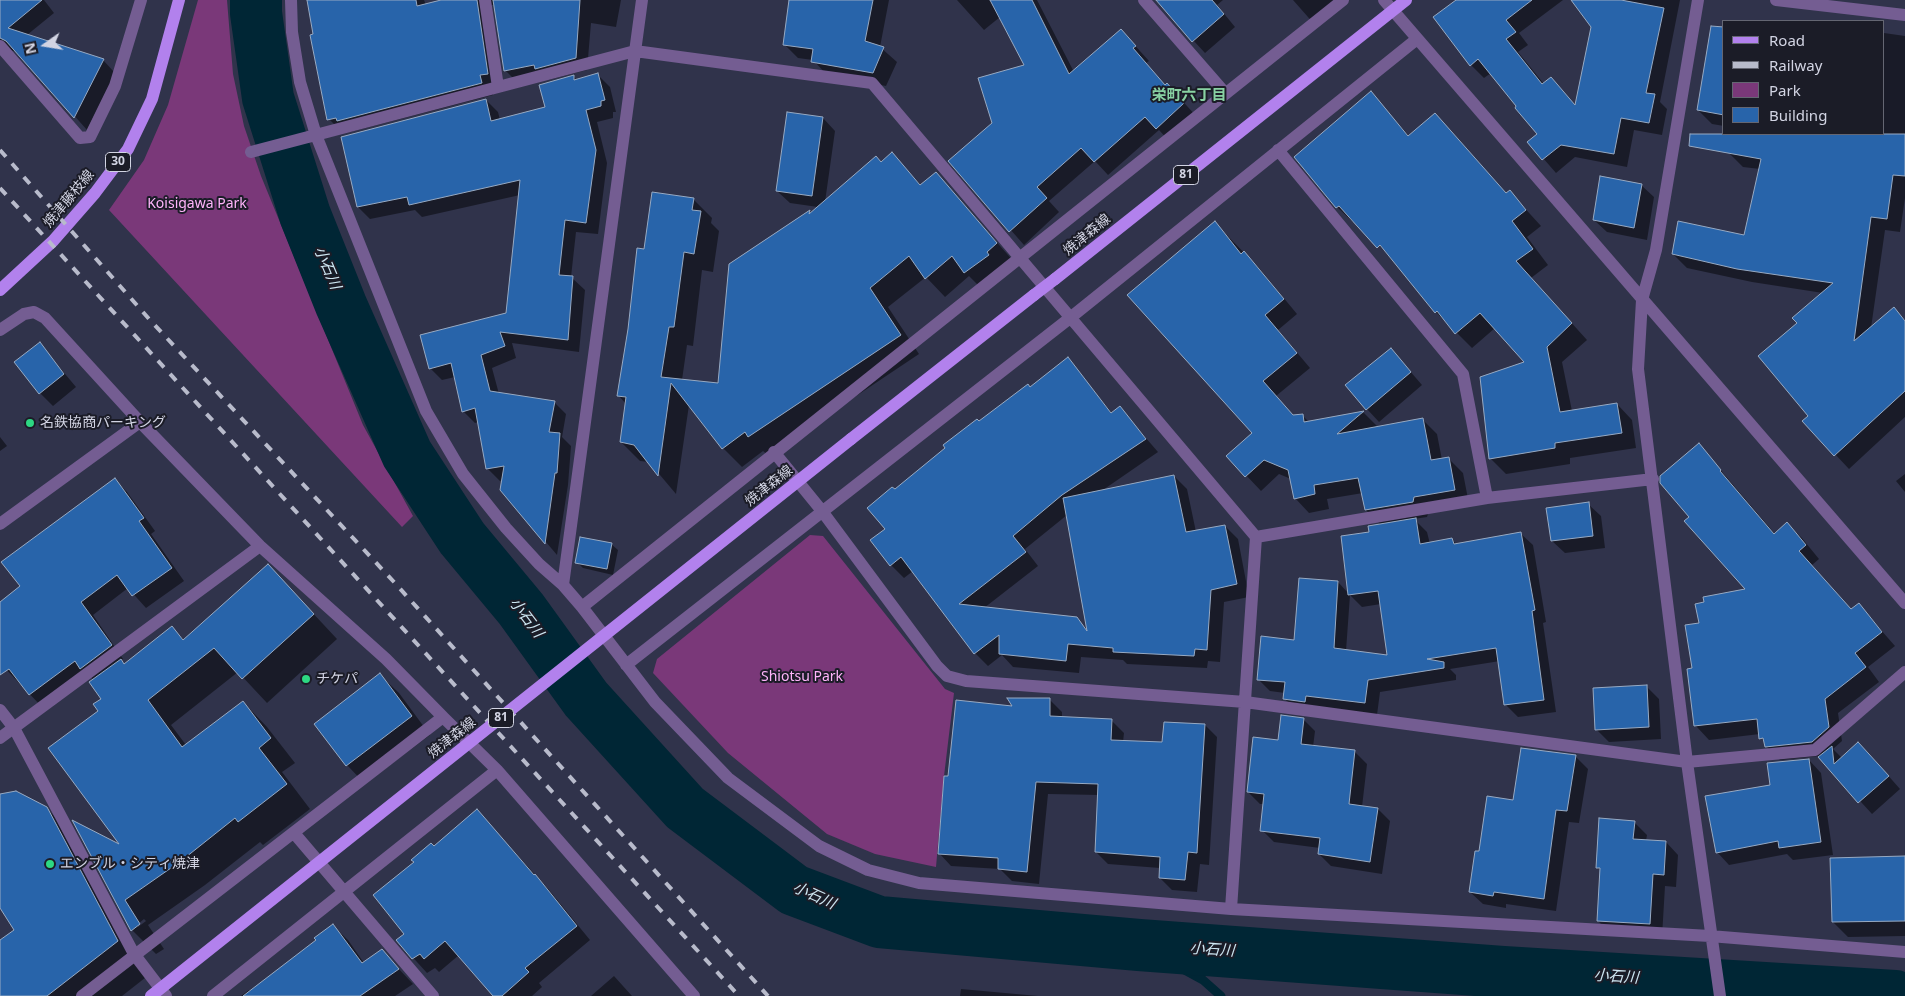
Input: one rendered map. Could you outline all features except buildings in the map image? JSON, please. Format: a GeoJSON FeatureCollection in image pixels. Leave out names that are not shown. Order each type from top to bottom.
{"type":"FeatureCollection","features":[{"type":"Feature","properties":{"kind":"main road","name":"焼津藤枝線"},"geometry":{"type":"LineString","coordinates":[[0,290],[53,240],[95,193],[128,148],[152,99],[180,0]]}},
{"type":"Feature","properties":{"kind":"main road","name":"焼津森線"},"geometry":{"type":"LineString","coordinates":[[151,996],[1406,0]]}},
{"type":"Feature","properties":{"kind":"street"},"geometry":{"type":"LineString","coordinates":[[0,46],[80,138],[90,137],[115,86],[141,0]]}},
{"type":"Feature","properties":{"kind":"street"},"geometry":{"type":"LineString","coordinates":[[291,0],[292,32],[310,137],[426,411],[463,474],[506,528],[538,564],[563,585],[582,607],[655,702],[728,778],[819,846],[868,870],[919,883],[1231,909],[1711,942],[1905,952]]}},
{"type":"Feature","properties":{"kind":"street"},"geometry":{"type":"LineString","coordinates":[[485,0],[498,87]]}},
{"type":"Feature","properties":{"kind":"street"},"geometry":{"type":"LineString","coordinates":[[563,585],[642,0]]}},
{"type":"Feature","properties":{"kind":"street"},"geometry":{"type":"LineString","coordinates":[[1144,0],[1225,94]]}},
{"type":"Feature","properties":{"kind":"street"},"geometry":{"type":"LineString","coordinates":[[582,607],[1343,0]]}},
{"type":"Feature","properties":{"kind":"street"},"geometry":{"type":"LineString","coordinates":[[1384,0],[1905,603]]}},
{"type":"Feature","properties":{"kind":"street"},"geometry":{"type":"LineString","coordinates":[[1698,0],[1656,250],[1642,300],[1638,369],[1687,762],[1720,996]]}},
{"type":"Feature","properties":{"kind":"street"},"geometry":{"type":"LineString","coordinates":[[1776,0],[1905,16]]}},
{"type":"Feature","properties":{"kind":"street"},"geometry":{"type":"LineString","coordinates":[[626,665],[1070,318],[1417,38]]}},
{"type":"Feature","properties":{"kind":"street"},"geometry":{"type":"LineString","coordinates":[[251,152],[635,52],[872,83],[1256,537],[1231,909]]}},
{"type":"Feature","properties":{"kind":"street"},"geometry":{"type":"LineString","coordinates":[[1278,150],[1463,374],[1487,498]]}},
{"type":"Feature","properties":{"kind":"street"},"geometry":{"type":"LineString","coordinates":[[0,330],[24,314],[34,312],[45,318],[140,422],[260,546],[386,660],[497,770],[694,996]]}},
{"type":"Feature","properties":{"kind":"street"},"geometry":{"type":"LineString","coordinates":[[0,524],[140,422]]}},
{"type":"Feature","properties":{"kind":"street"},"geometry":{"type":"LineString","coordinates":[[774,452],[822,511],[947,676],[966,681],[1245,702],[1687,762],[1815,750],[1905,672]]}},
{"type":"Feature","properties":{"kind":"street"},"geometry":{"type":"LineString","coordinates":[[1256,537],[1487,498],[1653,480]]}},
{"type":"Feature","properties":{"kind":"street"},"geometry":{"type":"LineString","coordinates":[[0,738],[260,546]]}},
{"type":"Feature","properties":{"kind":"street"},"geometry":{"type":"LineString","coordinates":[[0,710],[14,728],[134,954],[166,996]]}},
{"type":"Feature","properties":{"kind":"street"},"geometry":{"type":"LineString","coordinates":[[82,996],[443,717]]}},
{"type":"Feature","properties":{"kind":"street"},"geometry":{"type":"LineString","coordinates":[[213,996],[497,770]]}},
{"type":"Feature","properties":{"kind":"street"},"geometry":{"type":"LineString","coordinates":[[294,833],[433,996]]}},
{"type":"Feature","properties":{"kind":"green space","name":"Koisigawa Park"},"geometry":{"type":"Polygon","coordinates":[[[198,0],[227,0],[233,74],[244,126],[261,176],[363,425],[413,516],[402,527],[109,210],[144,160],[168,105],[198,0]]]}},
{"type":"Feature","properties":{"kind":"green space","name":"Shiotsu Park"},"geometry":{"type":"Polygon","coordinates":[[[810,535],[823,536],[945,689],[954,693],[936,867],[875,854],[827,834],[728,753],[653,673],[657,659],[810,535]]]}},
{"type":"Feature","properties":{"kind":"waterway","name":"小石川"},"geometry":{"type":"LineString","coordinates":[[256,0],[256,13],[268,98],[305,215],[341,305],[407,454],[462,538],[521,609],[586,699],[685,808],[794,890],[879,922],[1139,945],[1503,972],[1895,996]]}},
{"type":"Feature","properties":{"kind":"waterway"},"geometry":{"type":"LineString","coordinates":[[1139,945],[1203,980],[1221,996]]}},
{"type":"Feature","properties":{"kind":"railway"},"geometry":{"type":"LineString","coordinates":[[0,150],[150,320],[394,582],[768,996]]}},
{"type":"Feature","properties":{"kind":"railway"},"geometry":{"type":"LineString","coordinates":[[0,188],[739,996]]}},
{"type":"Feature","properties":{"kind":"place","name":"名鉄協商パーキング"},"geometry":{"type":"Point","coordinates":[30,423]}},
{"type":"Feature","properties":{"kind":"place","name":"チケパ"},"geometry":{"type":"Point","coordinates":[306,679]}},
{"type":"Feature","properties":{"kind":"place","name":"エンブル・シティ焼津"},"geometry":{"type":"Point","coordinates":[50,864]}},
{"type":"Feature","properties":{"kind":"district","name":"栄町六丁目"},"geometry":{"type":"Point","coordinates":[1189,96]}}]}
